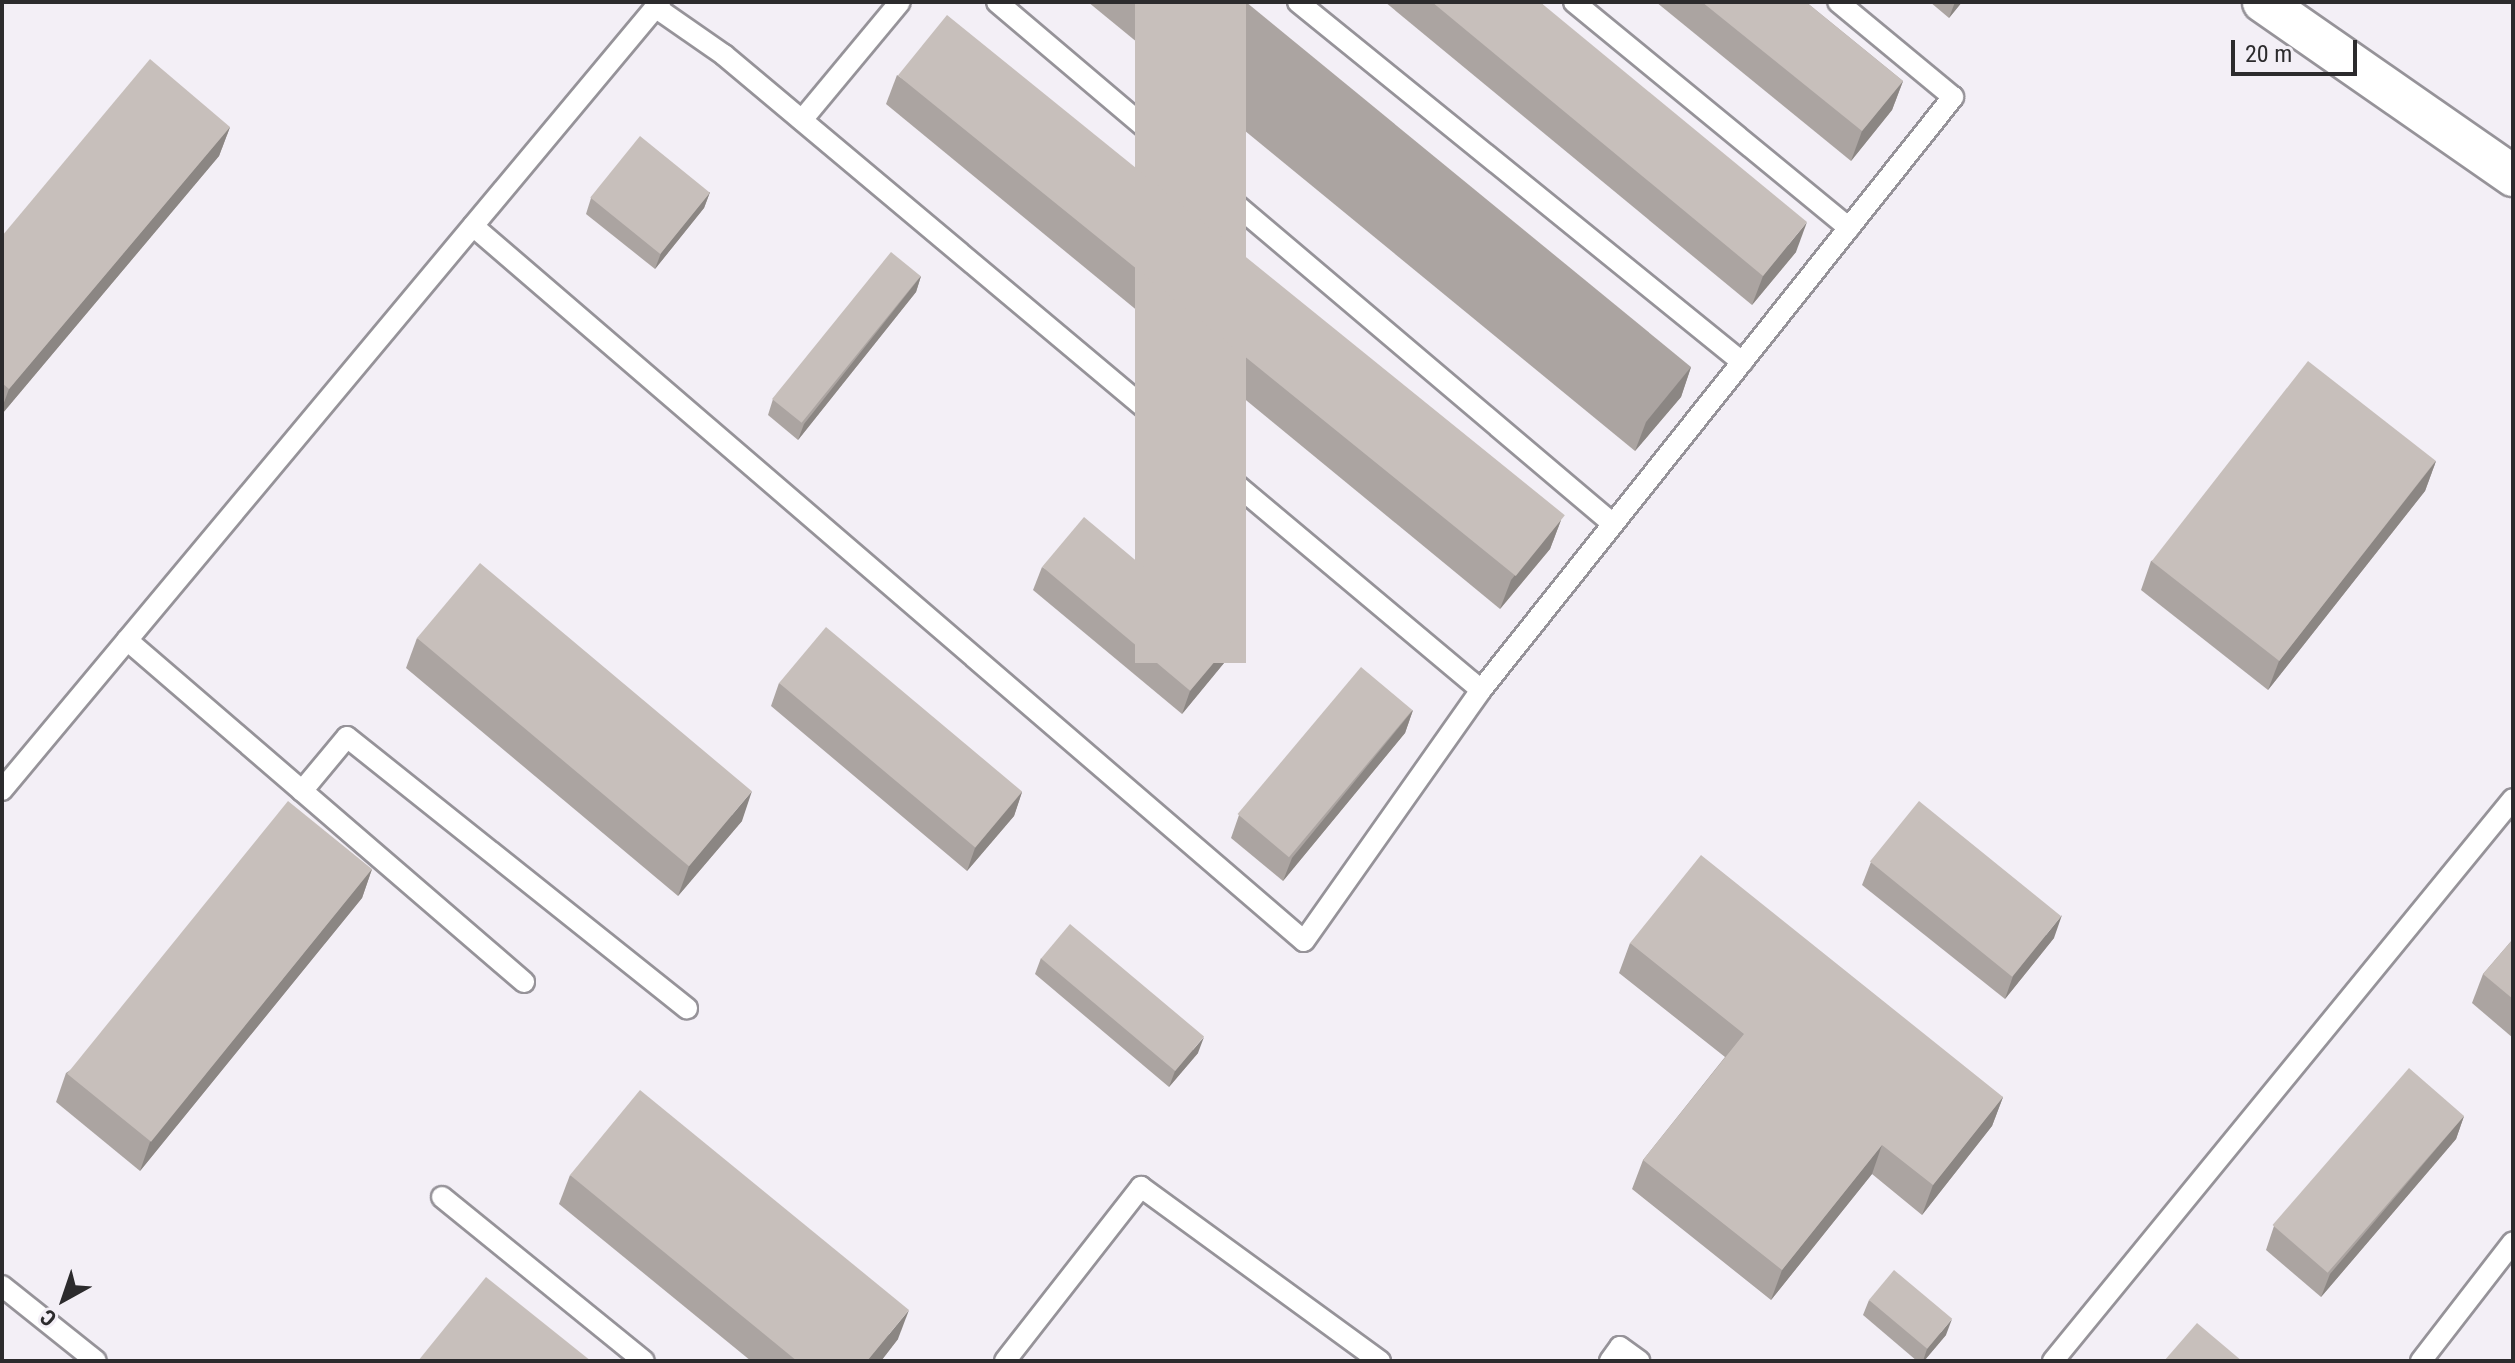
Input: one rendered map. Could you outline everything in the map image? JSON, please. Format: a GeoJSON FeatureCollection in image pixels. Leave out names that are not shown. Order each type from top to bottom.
{"type":"FeatureCollection","features":[{"type":"Feature","properties":{"kind":"street"},"geometry":{"type":"LineString","coordinates":[[2263,2],[2513,176]]}},
{"type":"Feature","properties":{"kind":"lane"},"geometry":{"type":"LineString","coordinates":[[802,120],[900,2]]}},
{"type":"Feature","properties":{"kind":"lane"},"geometry":{"type":"LineString","coordinates":[[997,2],[1613,524]]}},
{"type":"Feature","properties":{"kind":"lane"},"geometry":{"type":"LineString","coordinates":[[1298,2],[1742,362]]}},
{"type":"Feature","properties":{"kind":"lane"},"geometry":{"type":"LineString","coordinates":[[1574,2],[1849,228]]}},
{"type":"Feature","properties":{"kind":"lane"},"geometry":{"type":"LineString","coordinates":[[473,226],[1304,941],[1481,690],[1953,97],[1838,2]]}},
{"type":"Feature","properties":{"kind":"lane"},"geometry":{"type":"LineString","coordinates":[[2,790],[658,5],[724,55],[1481,690]]}},
{"type":"Feature","properties":{"kind":"lane"},"geometry":{"type":"LineString","coordinates":[[127,640],[524,982]]}},
{"type":"Feature","properties":{"kind":"lane"},"geometry":{"type":"LineString","coordinates":[[302,791],[347,737],[687,1008]]}},
{"type":"Feature","properties":{"kind":"lane"},"geometry":{"type":"LineString","coordinates":[[2053,1361],[2513,799]]}},
{"type":"Feature","properties":{"kind":"lane"},"geometry":{"type":"LineString","coordinates":[[1005,1361],[1141,1187],[1380,1361]]}},
{"type":"Feature","properties":{"kind":"lane"},"geometry":{"type":"LineString","coordinates":[[442,1197],[644,1361]]}},
{"type":"Feature","properties":{"kind":"lane"},"geometry":{"type":"LineString","coordinates":[[2448,1361],[2426,1354],[2513,1242]]}},
{"type":"Feature","properties":{"kind":"lane"},"geometry":{"type":"LineString","coordinates":[[2,1286],[96,1361]]}},
{"type":"Feature","properties":{"kind":"lane"},"geometry":{"type":"LineString","coordinates":[[1610,1361],[1620,1347],[1639,1361]]}},
{"type":"Feature","properties":{"kind":"building"},"geometry":{"type":"Polygon","coordinates":[[[1135,2],[1246,2],[1246,663],[1135,663],[1135,2]]]}},
{"type":"Feature","properties":{"kind":"building"},"geometry":{"type":"Polygon","coordinates":[[[1432,2],[1540,2],[1807,222],[1763,276],[1432,2]]]}},
{"type":"Feature","properties":{"kind":"building"},"geometry":{"type":"Polygon","coordinates":[[[1702,2],[1806,2],[1903,81],[1862,131],[1702,2]]]}},
{"type":"Feature","properties":{"kind":"building"},"geometry":{"type":"Polygon","coordinates":[[[947,15],[1565,515],[1516,576],[898,76],[947,15]]]}},
{"type":"Feature","properties":{"kind":"building"},"geometry":{"type":"Polygon","coordinates":[[[150,59],[230,127],[9,389],[2,383],[2,236],[150,59]]]}},
{"type":"Feature","properties":{"kind":"building"},"geometry":{"type":"Polygon","coordinates":[[[640,136],[710,193],[660,254],[590,197],[640,136]]]}},
{"type":"Feature","properties":{"kind":"building"},"geometry":{"type":"Polygon","coordinates":[[[891,252],[921,276],[802,423],[772,399],[891,252]]]}},
{"type":"Feature","properties":{"kind":"building"},"geometry":{"type":"Polygon","coordinates":[[[2308,361],[2436,461],[2279,661],[2152,561],[2308,361]]]}},
{"type":"Feature","properties":{"kind":"building"},"geometry":{"type":"Polygon","coordinates":[[[1084,517],[1232,641],[1190,691],[1042,567],[1084,517]]]}},
{"type":"Feature","properties":{"kind":"building"},"geometry":{"type":"Polygon","coordinates":[[[480,563],[752,791],[689,866],[417,638],[480,563]]]}},
{"type":"Feature","properties":{"kind":"building"},"geometry":{"type":"Polygon","coordinates":[[[826,627],[1022,792],[975,847],[779,683],[826,627]]]}},
{"type":"Feature","properties":{"kind":"building"},"geometry":{"type":"Polygon","coordinates":[[[1361,667],[1412,710],[1289,857],[1238,814],[1361,667]]]}},
{"type":"Feature","properties":{"kind":"building"},"geometry":{"type":"Polygon","coordinates":[[[288,801],[372,869],[151,1142],[67,1074],[288,801]]]}},
{"type":"Feature","properties":{"kind":"building"},"geometry":{"type":"Polygon","coordinates":[[[1919,801],[2061,916],[2012,977],[1870,862],[1919,801]]]}},
{"type":"Feature","properties":{"kind":"building"},"geometry":{"type":"Polygon","coordinates":[[[1701,855],[2003,1097],[1933,1185],[1882,1145],[1782,1270],[1643,1160],[1744,1034],[1630,943],[1701,855]]]}},
{"type":"Feature","properties":{"kind":"building"},"geometry":{"type":"Polygon","coordinates":[[[1070,924],[1204,1036],[1175,1071],[1041,958],[1070,924]]]}},
{"type":"Feature","properties":{"kind":"building"},"geometry":{"type":"Polygon","coordinates":[[[2513,939],[2513,999],[2483,974],[2513,939]]]}},
{"type":"Feature","properties":{"kind":"building"},"geometry":{"type":"Polygon","coordinates":[[[2409,1068],[2464,1116],[2328,1273],[2273,1225],[2409,1068]]]}},
{"type":"Feature","properties":{"kind":"building"},"geometry":{"type":"Polygon","coordinates":[[[640,1090],[909,1310],[867,1361],[797,1361],[570,1175],[640,1090]]]}},
{"type":"Feature","properties":{"kind":"building"},"geometry":{"type":"Polygon","coordinates":[[[1894,1270],[1952,1319],[1927,1349],[1869,1300],[1894,1270]]]}},
{"type":"Feature","properties":{"kind":"building"},"geometry":{"type":"Polygon","coordinates":[[[486,1277],[591,1361],[418,1361],[486,1277]]]}},
{"type":"Feature","properties":{"kind":"building"},"geometry":{"type":"Polygon","coordinates":[[[2197,1323],[2242,1361],[2164,1361],[2197,1323]]]}}]}
